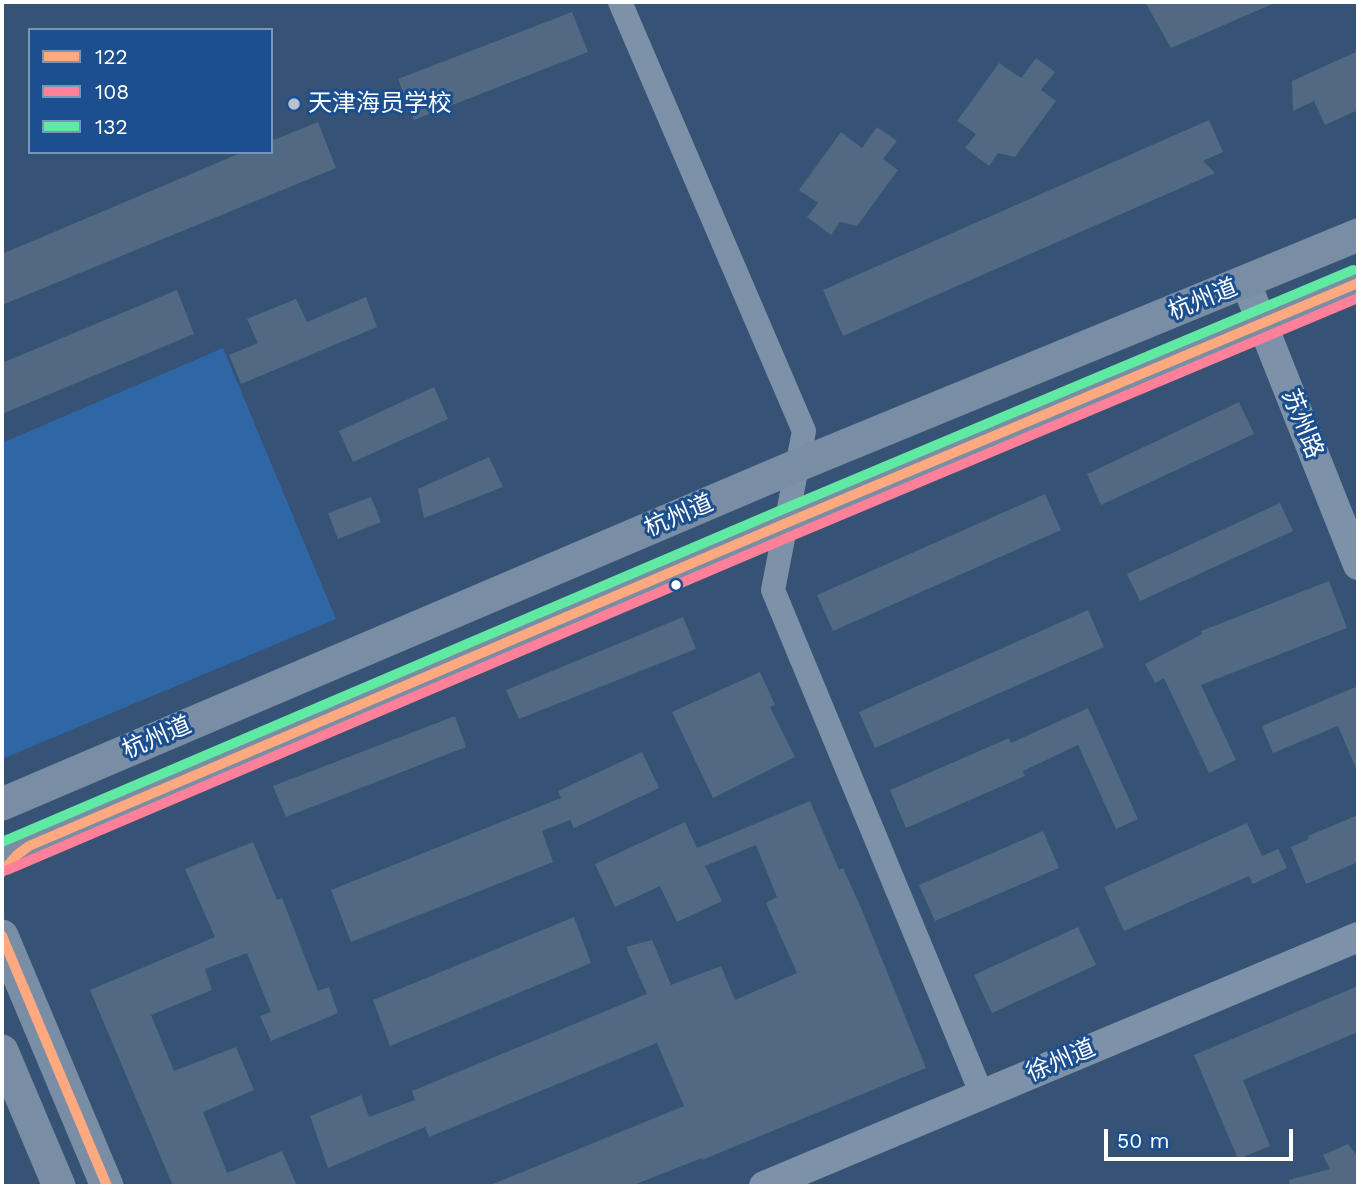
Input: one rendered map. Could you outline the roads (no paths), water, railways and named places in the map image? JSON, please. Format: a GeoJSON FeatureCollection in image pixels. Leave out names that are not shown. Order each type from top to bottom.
{"type":"FeatureCollection","features":[{"type":"Feature","properties":{"kind":"main road","name":"杭州道"},"geometry":{"type":"LineString","coordinates":[[5,803],[796,466],[1358,235]]}},
{"type":"Feature","properties":{"kind":"main road","name":"杭州道"},"geometry":{"type":"LineString","coordinates":[[15,851],[1358,283]]}},
{"type":"Feature","properties":{"kind":"main road"},"geometry":{"type":"LineString","coordinates":[[2,872],[16,855],[15,851]]}},
{"type":"Feature","properties":{"kind":"main road"},"geometry":{"type":"LineString","coordinates":[[2,936],[107,1186]]}},
{"type":"Feature","properties":{"kind":"main road"},"geometry":{"type":"LineString","coordinates":[[2,1051],[59,1186]]}},
{"type":"Feature","properties":{"kind":"street"},"geometry":{"type":"LineString","coordinates":[[620,2],[804,431],[773,590],[982,1095]]}},
{"type":"Feature","properties":{"kind":"street","name":"苏州路"},"geometry":{"type":"LineString","coordinates":[[1246,283],[1358,565]]}},
{"type":"Feature","properties":{"kind":"street","name":"徐州道"},"geometry":{"type":"LineString","coordinates":[[764,1186],[1358,937]]}},
{"type":"Feature","properties":{"kind":"place","name":"天津海员学校"},"geometry":{"type":"Point","coordinates":[294,104]}}]}
